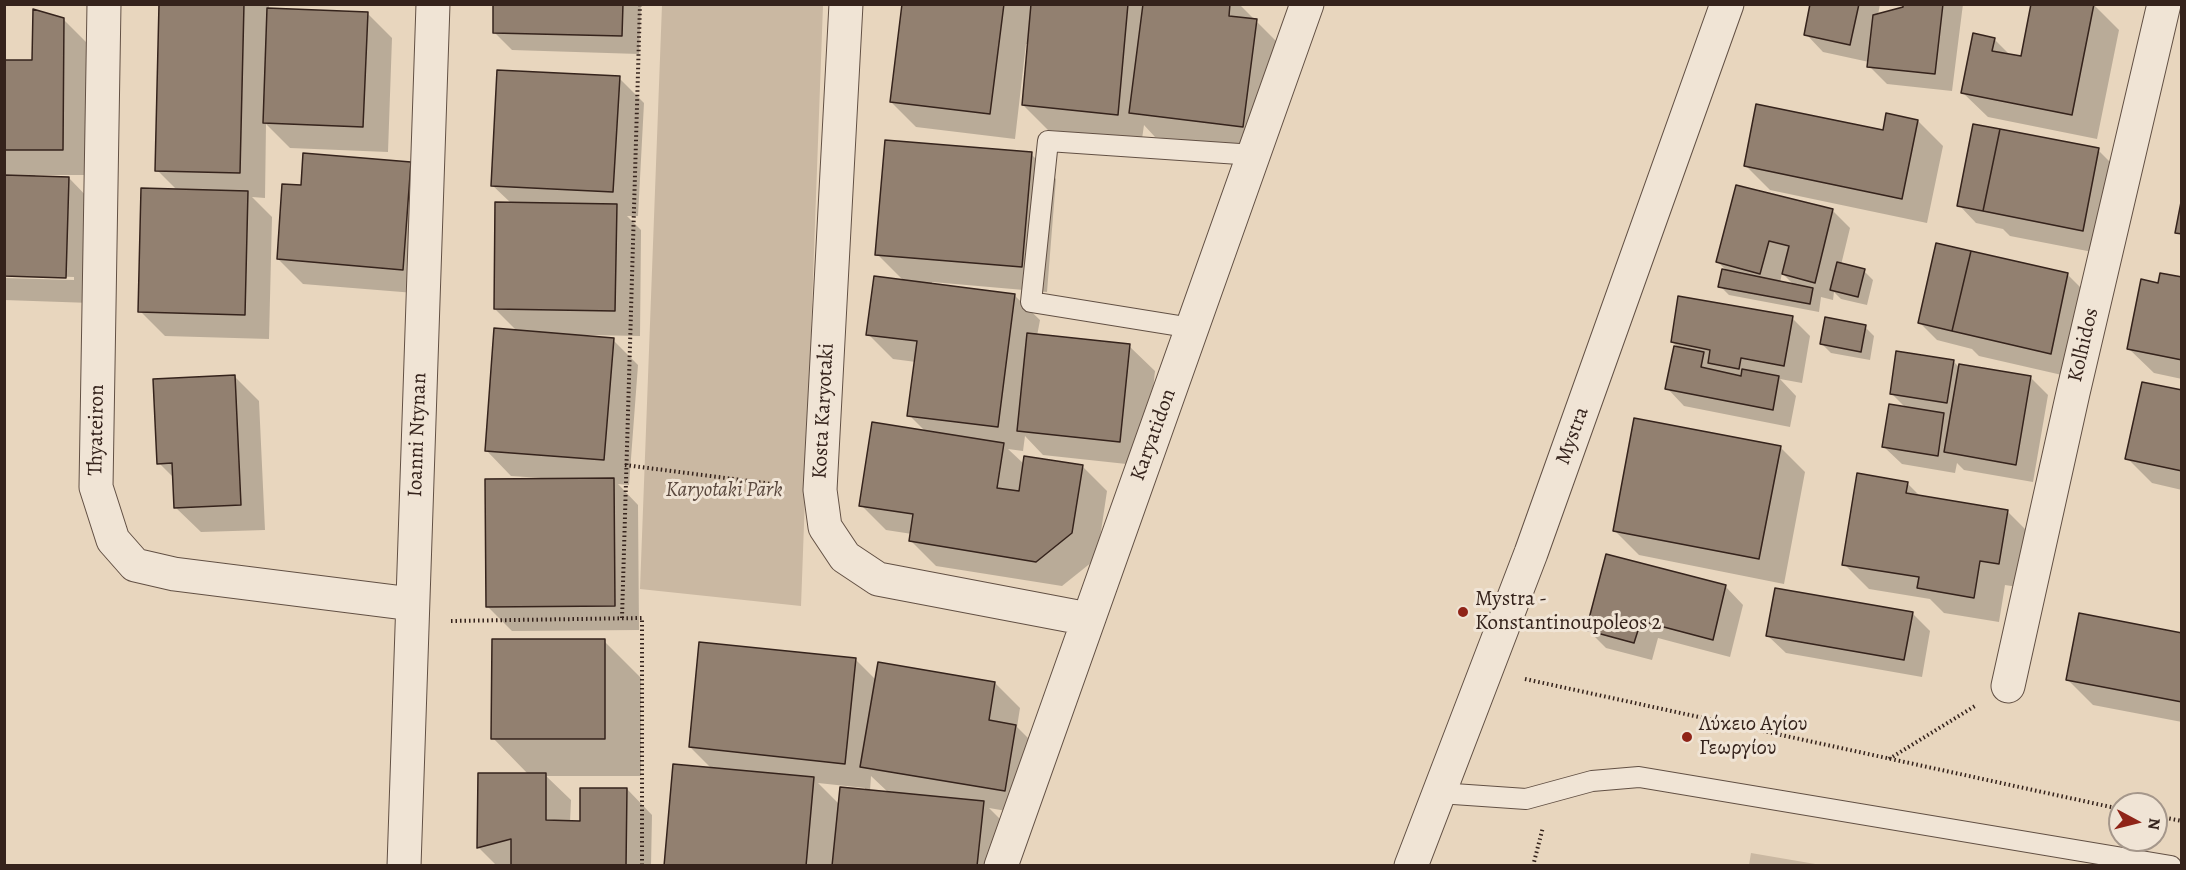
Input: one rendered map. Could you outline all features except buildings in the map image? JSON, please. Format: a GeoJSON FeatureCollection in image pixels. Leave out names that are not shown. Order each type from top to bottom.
{"type":"FeatureCollection","features":[{"type":"Feature","properties":{"kind":"street","name":"Thyateiron"},"geometry":{"type":"LineString","coordinates":[[104,4],[96,487],[113,540],[135,565],[174,574],[412,612]]}},
{"type":"Feature","properties":{"kind":"street","name":"Ioanni Ntynan"},"geometry":{"type":"LineString","coordinates":[[404,866],[433,4]]}},
{"type":"Feature","properties":{"kind":"street","name":"Kosta Karyotaki"},"geometry":{"type":"LineString","coordinates":[[846,4],[820,490],[825,527],[845,557],[878,579],[1089,619]]}},
{"type":"Feature","properties":{"kind":"street","name":"Karyatidon"},"geometry":{"type":"LineString","coordinates":[[1000,866],[1307,4]]}},
{"type":"Feature","properties":{"kind":"street","name":"Mystra"},"geometry":{"type":"LineString","coordinates":[[1411,866],[1532,553],[1727,4]]}},
{"type":"Feature","properties":{"kind":"street","name":"Kolhidos"},"geometry":{"type":"LineString","coordinates":[[2008,686],[2164,4]]}},
{"type":"Feature","properties":{"kind":"lane"},"geometry":{"type":"LineString","coordinates":[[1192,328],[1031,302],[1048,141],[1254,155]]}},
{"type":"Feature","properties":{"kind":"lane"},"geometry":{"type":"LineString","coordinates":[[1439,793],[1526,799],[1592,781],[1639,777],[2171,866]]}},
{"type":"Feature","properties":{"kind":"path"},"geometry":{"type":"LineString","coordinates":[[622,618],[640,4]]}},
{"type":"Feature","properties":{"kind":"path"},"geometry":{"type":"LineString","coordinates":[[626,465],[820,490]]}},
{"type":"Feature","properties":{"kind":"path"},"geometry":{"type":"LineString","coordinates":[[412,612],[642,618],[642,866]]}},
{"type":"Feature","properties":{"kind":"path"},"geometry":{"type":"LineString","coordinates":[[1524,679],[2108,805]]}},
{"type":"Feature","properties":{"kind":"path"},"geometry":{"type":"LineString","coordinates":[[1888,759],[2008,686]]}},
{"type":"Feature","properties":{"kind":"green space","name":"Karyotaki Park"},"geometry":{"type":"Polygon","coordinates":[[[662,5],[823,5],[801,606],[640,589],[662,5]]]}},
{"type":"Feature","properties":{"kind":"green space"},"geometry":{"type":"Polygon","coordinates":[[[1751,853],[1821,865],[1749,865],[1751,853]]]}},
{"type":"Feature","properties":{"kind":"place","name":"Mystra - Konstantinoupoleos 2"},"geometry":{"type":"Point","coordinates":[1463,612]}},
{"type":"Feature","properties":{"kind":"place","name":"Λύκειο Αγίου Γεωργίου"},"geometry":{"type":"Point","coordinates":[1687,737]}}]}
